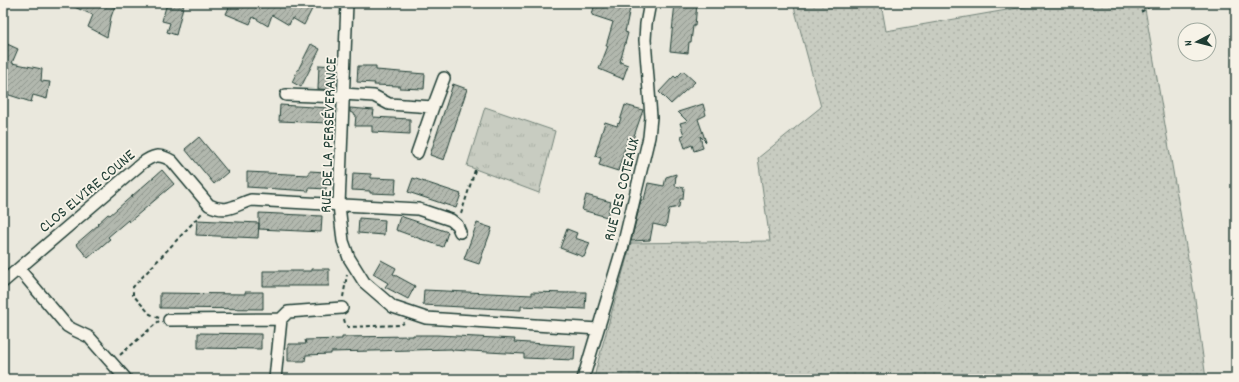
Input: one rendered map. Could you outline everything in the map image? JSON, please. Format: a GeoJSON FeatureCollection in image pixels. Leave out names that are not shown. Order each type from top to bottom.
{"type":"FeatureCollection","features":[{"type":"Feature","properties":{"kind":"street","name":"RUE DE LA PERSÉVERANCE"},"geometry":{"type":"LineString","coordinates":[[347,3],[339,205],[343,241],[349,258],[364,282],[393,307],[431,319],[598,329]]}},
{"type":"Feature","properties":{"kind":"street","name":"RUE DES COTEAUX"},"geometry":{"type":"LineString","coordinates":[[582,379],[623,246],[650,137],[651,117],[645,40],[646,24],[651,3]]}},
{"type":"Feature","properties":{"kind":"street"},"geometry":{"type":"LineString","coordinates":[[418,153],[432,107],[444,78]]}},
{"type":"Feature","properties":{"kind":"street"},"geometry":{"type":"LineString","coordinates":[[286,95],[374,96],[389,104],[432,107]]}},
{"type":"Feature","properties":{"kind":"street","name":"CLOS ELVIRE COUNE"},"geometry":{"type":"LineString","coordinates":[[3,282],[141,164],[152,157],[165,157],[172,161],[209,205]]}},
{"type":"Feature","properties":{"kind":"street"},"geometry":{"type":"LineString","coordinates":[[209,205],[214,208],[230,209],[251,200],[418,209],[451,220],[458,229]]}},
{"type":"Feature","properties":{"kind":"street"},"geometry":{"type":"LineString","coordinates":[[19,269],[67,326],[89,337],[126,379]]}},
{"type":"Feature","properties":{"kind":"street"},"geometry":{"type":"LineString","coordinates":[[275,379],[281,319],[288,312],[342,308]]}},
{"type":"Feature","properties":{"kind":"street"},"geometry":{"type":"LineString","coordinates":[[165,320],[281,319]]}},
{"type":"Feature","properties":{"kind":"path"},"geometry":{"type":"LineString","coordinates":[[1141,12],[1155,3]]}},
{"type":"Feature","properties":{"kind":"path"},"geometry":{"type":"LineString","coordinates":[[458,229],[476,167]]}},
{"type":"Feature","properties":{"kind":"path"},"geometry":{"type":"LineString","coordinates":[[165,320],[150,314],[133,295],[133,287],[196,221],[209,205]]}},
{"type":"Feature","properties":{"kind":"path"},"geometry":{"type":"LineString","coordinates":[[342,308],[345,323],[348,327],[400,325],[418,316]]}},
{"type":"Feature","properties":{"kind":"path"},"geometry":{"type":"LineString","coordinates":[[111,362],[165,320]]}},
{"type":"Feature","properties":{"kind":"green space"},"geometry":{"type":"Polygon","coordinates":[[[793,3],[881,3],[886,31],[1047,3],[1144,3],[1195,299],[1206,379],[594,379],[631,243],[770,241],[758,158],[821,107],[793,3]]]}},
{"type":"Feature","properties":{"kind":"green space"},"geometry":{"type":"Polygon","coordinates":[[[485,107],[555,131],[539,193],[467,166],[485,107]]]}},
{"type":"Feature","properties":{"kind":"building"},"geometry":{"type":"Polygon","coordinates":[[[65,3],[116,3],[111,17],[107,37],[88,27],[93,15],[65,3]]]}},
{"type":"Feature","properties":{"kind":"building"},"geometry":{"type":"Polygon","coordinates":[[[167,3],[184,3],[176,35],[167,32],[170,23],[162,21],[167,3]]]}},
{"type":"Feature","properties":{"kind":"building"},"geometry":{"type":"Polygon","coordinates":[[[231,3],[315,3],[304,25],[292,18],[289,25],[272,15],[268,26],[253,17],[250,24],[226,14],[231,3]]]}},
{"type":"Feature","properties":{"kind":"building"},"geometry":{"type":"Polygon","coordinates":[[[595,3],[631,3],[625,32],[628,33],[620,62],[628,65],[623,79],[599,69],[608,46],[606,46],[613,22],[592,15],[595,3]]]}},
{"type":"Feature","properties":{"kind":"building"},"geometry":{"type":"Polygon","coordinates":[[[675,3],[697,3],[695,26],[693,26],[688,53],[670,51],[675,3]]]}},
{"type":"Feature","properties":{"kind":"building"},"geometry":{"type":"Polygon","coordinates":[[[5,43],[18,49],[12,63],[42,69],[41,81],[50,82],[47,99],[33,95],[31,102],[3,93],[3,84],[5,79],[5,43]]]}},
{"type":"Feature","properties":{"kind":"building"},"geometry":{"type":"Polygon","coordinates":[[[311,44],[320,49],[301,87],[292,82],[311,44]]]}},
{"type":"Feature","properties":{"kind":"building"},"geometry":{"type":"Polygon","coordinates":[[[319,65],[334,66],[333,90],[318,89],[319,65]]]}},
{"type":"Feature","properties":{"kind":"building"},"geometry":{"type":"Polygon","coordinates":[[[358,66],[376,66],[376,70],[425,74],[424,89],[399,88],[399,86],[374,85],[375,83],[357,82],[358,66]]]}},
{"type":"Feature","properties":{"kind":"building"},"geometry":{"type":"Polygon","coordinates":[[[683,71],[695,82],[671,104],[659,92],[674,76],[676,78],[683,71]]]}},
{"type":"Feature","properties":{"kind":"building"},"geometry":{"type":"Polygon","coordinates":[[[453,84],[467,89],[444,160],[430,155],[453,84]]]}},
{"type":"Feature","properties":{"kind":"building"},"geometry":{"type":"Polygon","coordinates":[[[703,104],[706,115],[698,119],[706,142],[700,136],[703,148],[694,151],[692,145],[685,148],[681,136],[684,135],[680,123],[687,121],[678,112],[703,104]]]}},
{"type":"Feature","properties":{"kind":"building"},"geometry":{"type":"Polygon","coordinates":[[[280,105],[329,108],[329,123],[279,121],[280,105]]]}},
{"type":"Feature","properties":{"kind":"building"},"geometry":{"type":"Polygon","coordinates":[[[625,105],[643,110],[633,139],[628,138],[618,171],[599,165],[601,158],[595,156],[605,122],[617,126],[625,105]]]}},
{"type":"Feature","properties":{"kind":"building"},"geometry":{"type":"Polygon","coordinates":[[[350,108],[374,110],[373,117],[410,119],[410,134],[372,132],[372,126],[355,126],[356,115],[350,112],[350,108]]]}},
{"type":"Feature","properties":{"kind":"building"},"geometry":{"type":"Polygon","coordinates":[[[199,137],[228,172],[214,184],[185,149],[199,137]]]}},
{"type":"Feature","properties":{"kind":"building"},"geometry":{"type":"Polygon","coordinates":[[[162,170],[174,184],[129,222],[128,220],[108,237],[110,239],[88,258],[76,244],[108,214],[110,215],[162,170]]]}},
{"type":"Feature","properties":{"kind":"building"},"geometry":{"type":"Polygon","coordinates":[[[309,171],[327,172],[326,189],[309,188],[309,191],[247,187],[247,172],[309,175],[309,171]]]}},
{"type":"Feature","properties":{"kind":"building"},"geometry":{"type":"Polygon","coordinates":[[[353,173],[371,174],[371,178],[396,179],[395,194],[370,193],[370,191],[352,190],[353,173]]]}},
{"type":"Feature","properties":{"kind":"building"},"geometry":{"type":"Polygon","coordinates":[[[676,174],[675,186],[684,188],[683,199],[680,199],[679,207],[669,209],[666,227],[653,224],[650,240],[631,241],[641,200],[644,200],[648,183],[664,186],[666,177],[676,174]]]}},
{"type":"Feature","properties":{"kind":"building"},"geometry":{"type":"Polygon","coordinates":[[[413,178],[461,194],[456,208],[408,192],[413,178]]]}},
{"type":"Feature","properties":{"kind":"building"},"geometry":{"type":"Polygon","coordinates":[[[586,195],[611,202],[607,217],[582,210],[586,195]]]}},
{"type":"Feature","properties":{"kind":"building"},"geometry":{"type":"Polygon","coordinates":[[[259,213],[322,216],[321,232],[259,229],[259,213]]]}},
{"type":"Feature","properties":{"kind":"building"},"geometry":{"type":"Polygon","coordinates":[[[400,216],[448,232],[443,247],[396,230],[400,216]]]}},
{"type":"Feature","properties":{"kind":"building"},"geometry":{"type":"Polygon","coordinates":[[[359,218],[385,220],[384,235],[358,233],[359,218]]]}},
{"type":"Feature","properties":{"kind":"building"},"geometry":{"type":"Polygon","coordinates":[[[197,220],[259,223],[258,238],[196,235],[197,220]]]}},
{"type":"Feature","properties":{"kind":"building"},"geometry":{"type":"Polygon","coordinates":[[[477,223],[492,228],[479,264],[464,259],[477,223]]]}},
{"type":"Feature","properties":{"kind":"building"},"geometry":{"type":"Polygon","coordinates":[[[567,229],[577,233],[575,238],[590,243],[584,257],[560,248],[567,229]]]}},
{"type":"Feature","properties":{"kind":"building"},"geometry":{"type":"Polygon","coordinates":[[[381,260],[396,268],[393,274],[415,286],[408,299],[385,287],[388,283],[373,274],[381,260]]]}},
{"type":"Feature","properties":{"kind":"building"},"geometry":{"type":"Polygon","coordinates":[[[312,269],[329,269],[329,286],[263,286],[263,271],[312,271],[312,269]]]}},
{"type":"Feature","properties":{"kind":"building"},"geometry":{"type":"Polygon","coordinates":[[[424,290],[532,295],[532,292],[586,292],[585,309],[521,306],[521,310],[423,305],[424,290]]]}},
{"type":"Feature","properties":{"kind":"building"},"geometry":{"type":"Polygon","coordinates":[[[245,292],[263,292],[263,309],[160,308],[160,293],[245,294],[245,292]]]}},
{"type":"Feature","properties":{"kind":"building"},"geometry":{"type":"Polygon","coordinates":[[[198,333],[261,334],[261,349],[198,348],[198,333]]]}},
{"type":"Feature","properties":{"kind":"building"},"geometry":{"type":"Polygon","coordinates":[[[413,335],[515,339],[514,342],[575,346],[574,360],[524,358],[524,354],[452,349],[331,352],[331,354],[306,355],[305,361],[288,361],[288,344],[306,344],[305,340],[342,339],[342,337],[413,335]]]}}]}
